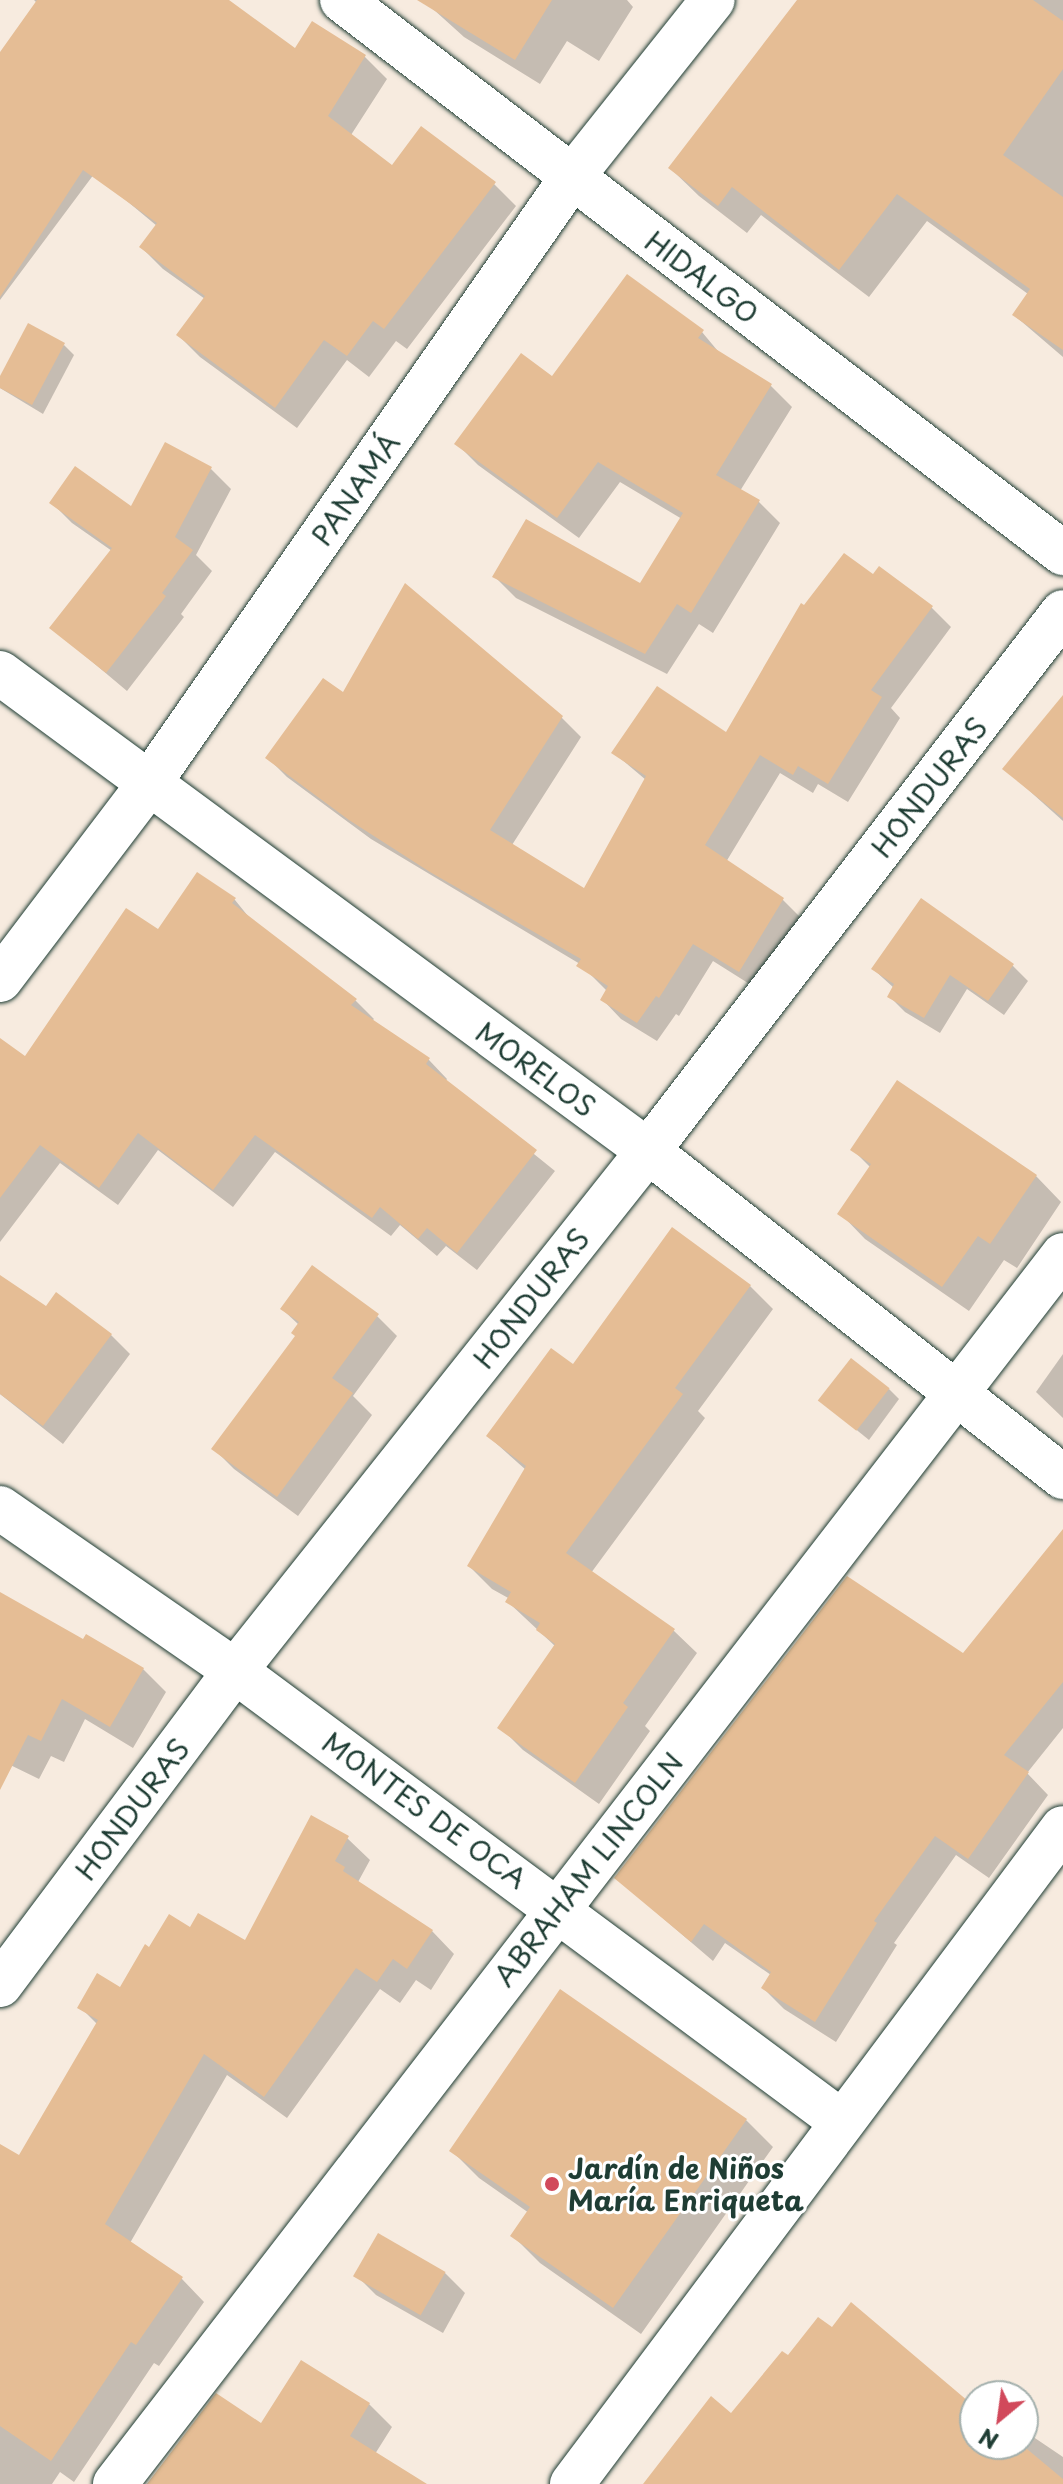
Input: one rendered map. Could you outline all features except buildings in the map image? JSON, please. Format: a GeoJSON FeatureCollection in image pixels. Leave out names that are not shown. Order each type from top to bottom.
{"type":"FeatureCollection","features":[{"type":"Feature","properties":{"kind":"street","name":"HIDALGO"},"geometry":{"type":"LineString","coordinates":[[342,0],[1063,553]]}},
{"type":"Feature","properties":{"kind":"street","name":"PANAMÁ"},"geometry":{"type":"LineString","coordinates":[[0,980],[148,785],[572,177],[713,0]]}},
{"type":"Feature","properties":{"kind":"street","name":"HONDURAS"},"geometry":{"type":"LineString","coordinates":[[0,1985],[235,1671],[648,1151],[1063,612]]}},
{"type":"Feature","properties":{"kind":"street","name":"MORELOS"},"geometry":{"type":"LineString","coordinates":[[0,673],[648,1151],[1063,1477]]}},
{"type":"Feature","properties":{"kind":"street","name":"ABRAHAM LINCOLN"},"geometry":{"type":"LineString","coordinates":[[115,2484],[1063,1255]]}},
{"type":"Feature","properties":{"kind":"street","name":"MONTES DE OCA"},"geometry":{"type":"LineString","coordinates":[[0,1508],[235,1671],[842,2122]]}},
{"type":"Feature","properties":{"kind":"street"},"geometry":{"type":"LineString","coordinates":[[572,2484],[1063,1828]]}},
{"type":"Feature","properties":{"kind":"place","name":"Jardín de Niños María Enriqueta"},"geometry":{"type":"Point","coordinates":[552,2184]}}]}
